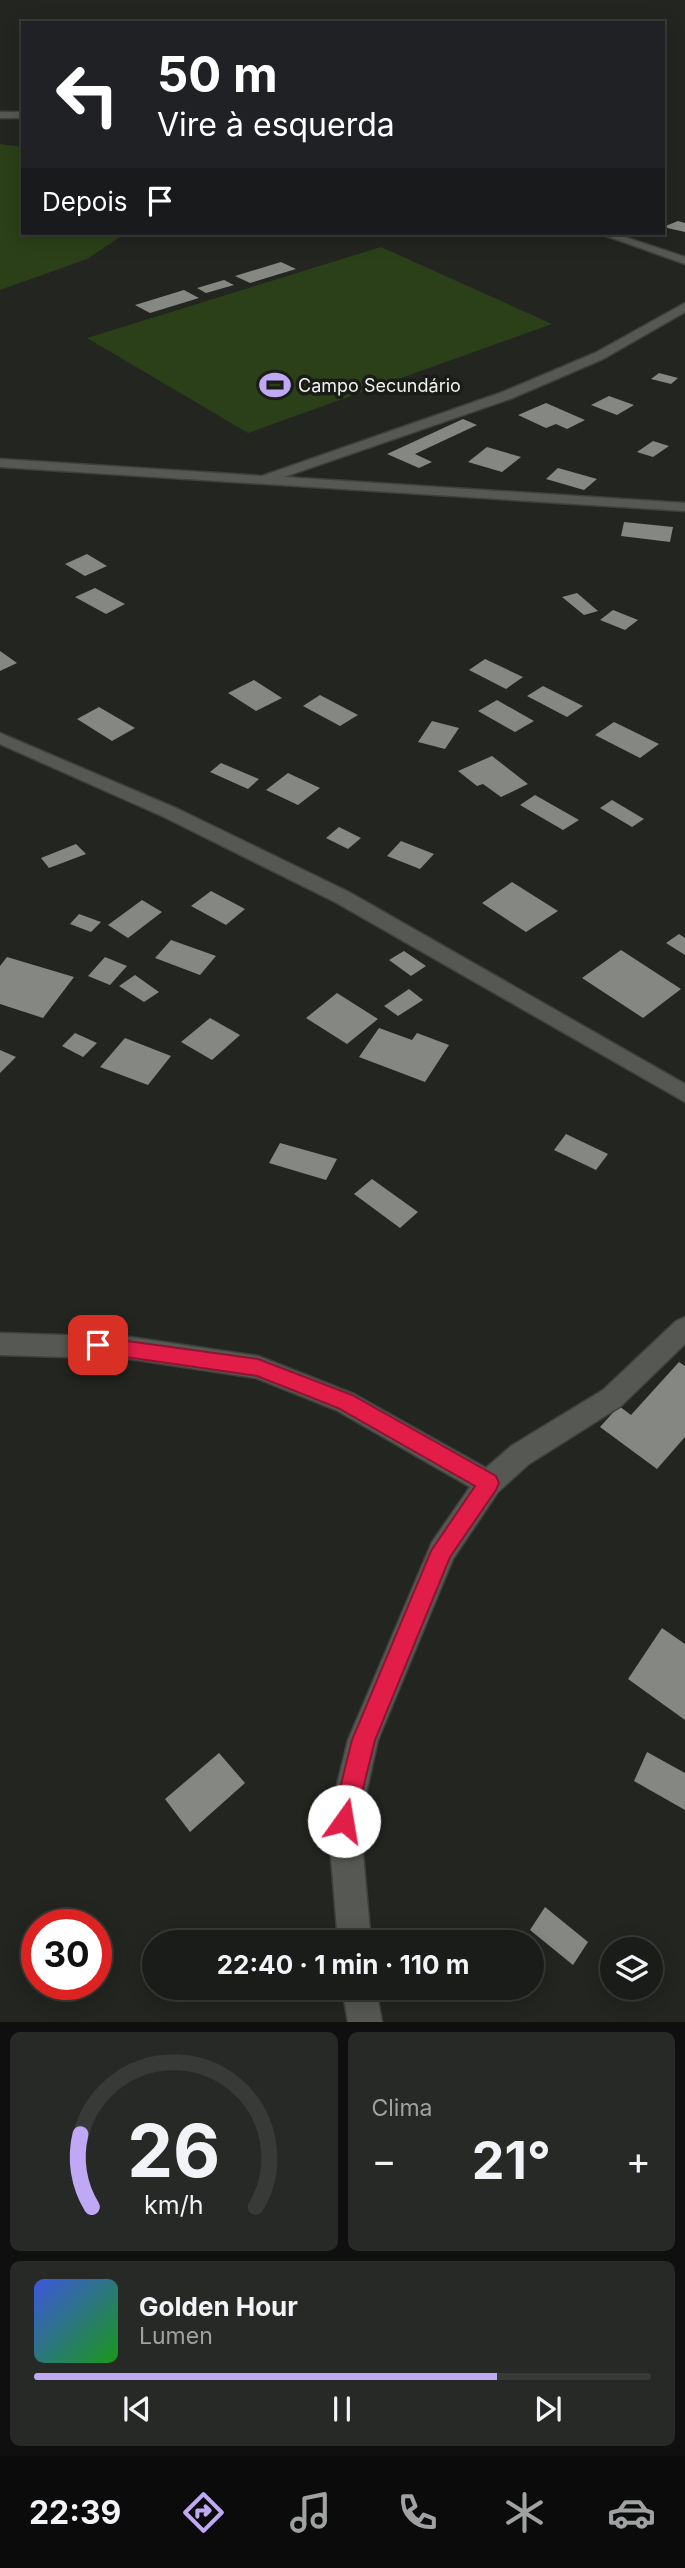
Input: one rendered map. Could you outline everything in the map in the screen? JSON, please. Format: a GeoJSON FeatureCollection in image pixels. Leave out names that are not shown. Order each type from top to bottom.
{"type":"FeatureCollection","features":[{"type":"Feature","properties":{"kind":"street"},"geometry":{"type":"LineString","coordinates":[[0,115],[21,114]]}},
{"type":"Feature","properties":{"kind":"street"},"geometry":{"type":"LineString","coordinates":[[609,235],[685,261]]}},
{"type":"Feature","properties":{"kind":"street"},"geometry":{"type":"LineString","coordinates":[[258,481],[505,396],[599,356],[685,307]]}},
{"type":"Feature","properties":{"kind":"street"},"geometry":{"type":"LineString","coordinates":[[0,463],[685,507]]}},
{"type":"Feature","properties":{"kind":"street"},"geometry":{"type":"LineString","coordinates":[[0,738],[171,813],[342,897],[685,1094]]}},
{"type":"Feature","properties":{"kind":"street"},"geometry":{"type":"LineString","coordinates":[[353,1930],[344,1821],[363,1740],[442,1551],[488,1483],[520,1455],[612,1398],[685,1328]]}},
{"type":"Feature","properties":{"kind":"street"},"geometry":{"type":"LineString","coordinates":[[0,1344],[109,1346],[258,1367],[345,1402],[488,1483]]}},
{"type":"Feature","properties":{"kind":"street"},"geometry":{"type":"LineString","coordinates":[[361,2000],[365,2022]]}},
{"type":"Feature","properties":{"kind":"green space"},"geometry":{"type":"Polygon","coordinates":[[[0,144],[21,147],[21,235],[123,235],[87,259],[0,290],[0,144]]]}},
{"type":"Feature","properties":{"kind":"green space","name":"Campo Secundário"},"geometry":{"type":"Polygon","coordinates":[[[381,247],[552,324],[248,433],[87,338],[381,247]]]}},
{"type":"Feature","properties":{"kind":"building"},"geometry":{"type":"Polygon","coordinates":[[[678,221],[685,223],[685,232],[665,227],[678,221]]]}},
{"type":"Feature","properties":{"kind":"building"},"geometry":{"type":"Polygon","coordinates":[[[281,262],[296,269],[250,283],[235,276],[281,262]]]}},
{"type":"Feature","properties":{"kind":"building"},"geometry":{"type":"Polygon","coordinates":[[[224,280],[234,285],[206,293],[197,288],[224,280]]]}},
{"type":"Feature","properties":{"kind":"building"},"geometry":{"type":"Polygon","coordinates":[[[184,290],[199,298],[150,313],[135,305],[184,290]]]}},
{"type":"Feature","properties":{"kind":"building"},"geometry":{"type":"Polygon","coordinates":[[[659,373],[678,378],[671,384],[651,379],[659,373]]]}},
{"type":"Feature","properties":{"kind":"building"},"geometry":{"type":"Polygon","coordinates":[[[609,396],[634,405],[617,415],[591,405],[609,396]]]}},
{"type":"Feature","properties":{"kind":"building"},"geometry":{"type":"Polygon","coordinates":[[[546,403],[585,420],[567,429],[556,424],[546,428],[518,415],[546,403]]]}},
{"type":"Feature","properties":{"kind":"building"},"geometry":{"type":"Polygon","coordinates":[[[463,419],[477,425],[415,454],[432,462],[419,468],[387,454],[463,419]]]}},
{"type":"Feature","properties":{"kind":"building"},"geometry":{"type":"Polygon","coordinates":[[[653,441],[669,446],[653,457],[637,452],[653,441]]]}},
{"type":"Feature","properties":{"kind":"building"},"geometry":{"type":"Polygon","coordinates":[[[487,447],[521,457],[502,472],[468,462],[487,447]]]}},
{"type":"Feature","properties":{"kind":"building"},"geometry":{"type":"Polygon","coordinates":[[[558,468],[597,479],[584,490],[546,479],[558,468]]]}},
{"type":"Feature","properties":{"kind":"building"},"geometry":{"type":"Polygon","coordinates":[[[624,522],[673,527],[670,542],[621,536],[624,522]]]}},
{"type":"Feature","properties":{"kind":"building"},"geometry":{"type":"Polygon","coordinates":[[[87,554],[107,566],[85,576],[65,564],[87,554]]]}},
{"type":"Feature","properties":{"kind":"building"},"geometry":{"type":"Polygon","coordinates":[[[95,588],[125,604],[106,614],[75,597],[95,588]]]}},
{"type":"Feature","properties":{"kind":"building"},"geometry":{"type":"Polygon","coordinates":[[[577,593],[598,611],[584,615],[562,597],[577,593]]]}},
{"type":"Feature","properties":{"kind":"building"},"geometry":{"type":"Polygon","coordinates":[[[613,610],[638,620],[625,630],[600,620],[613,610]]]}},
{"type":"Feature","properties":{"kind":"building"},"geometry":{"type":"Polygon","coordinates":[[[0,651],[17,663],[0,671],[0,651]]]}},
{"type":"Feature","properties":{"kind":"building"},"geometry":{"type":"Polygon","coordinates":[[[485,659],[523,677],[506,689],[469,670],[485,659]]]}},
{"type":"Feature","properties":{"kind":"building"},"geometry":{"type":"Polygon","coordinates":[[[254,680],[282,698],[256,711],[228,693],[254,680]]]}},
{"type":"Feature","properties":{"kind":"building"},"geometry":{"type":"Polygon","coordinates":[[[543,686],[583,706],[567,717],[527,696],[543,686]]]}},
{"type":"Feature","properties":{"kind":"building"},"geometry":{"type":"Polygon","coordinates":[[[320,695],[358,715],[340,726],[303,706],[320,695]]]}},
{"type":"Feature","properties":{"kind":"building"},"geometry":{"type":"Polygon","coordinates":[[[497,700],[534,721],[515,732],[478,711],[497,700]]]}},
{"type":"Feature","properties":{"kind":"building"},"geometry":{"type":"Polygon","coordinates":[[[99,707],[135,728],[112,741],[77,719],[99,707]]]}},
{"type":"Feature","properties":{"kind":"building"},"geometry":{"type":"Polygon","coordinates":[[[432,721],[459,728],[445,749],[418,742],[432,721]]]}},
{"type":"Feature","properties":{"kind":"building"},"geometry":{"type":"Polygon","coordinates":[[[614,722],[659,744],[640,758],[595,735],[614,722]]]}},
{"type":"Feature","properties":{"kind":"building"},"geometry":{"type":"Polygon","coordinates":[[[492,756],[528,784],[501,797],[483,784],[477,786],[458,771],[492,756]]]}},
{"type":"Feature","properties":{"kind":"building"},"geometry":{"type":"Polygon","coordinates":[[[221,763],[259,779],[248,789],[210,772],[221,763]]]}},
{"type":"Feature","properties":{"kind":"building"},"geometry":{"type":"Polygon","coordinates":[[[288,773],[320,788],[298,805],[266,790],[288,773]]]}},
{"type":"Feature","properties":{"kind":"building"},"geometry":{"type":"Polygon","coordinates":[[[535,795],[579,820],[563,830],[520,805],[535,795]]]}},
{"type":"Feature","properties":{"kind":"building"},"geometry":{"type":"Polygon","coordinates":[[[612,800],[644,819],[632,827],[600,808],[612,800]]]}},
{"type":"Feature","properties":{"kind":"building"},"geometry":{"type":"Polygon","coordinates":[[[339,827],[361,838],[348,849],[326,838],[339,827]]]}},
{"type":"Feature","properties":{"kind":"building"},"geometry":{"type":"Polygon","coordinates":[[[401,841],[434,854],[420,869],[387,856],[401,841]]]}},
{"type":"Feature","properties":{"kind":"building"},"geometry":{"type":"Polygon","coordinates":[[[76,844],[86,854],[49,868],[41,858],[76,844]]]}},
{"type":"Feature","properties":{"kind":"building"},"geometry":{"type":"Polygon","coordinates":[[[512,882],[558,911],[526,932],[482,903],[512,882]]]}},
{"type":"Feature","properties":{"kind":"building"},"geometry":{"type":"Polygon","coordinates":[[[211,891],[245,909],[226,925],[191,906],[211,891]]]}},
{"type":"Feature","properties":{"kind":"building"},"geometry":{"type":"Polygon","coordinates":[[[142,900],[162,912],[128,938],[108,925],[142,900]]]}},
{"type":"Feature","properties":{"kind":"building"},"geometry":{"type":"Polygon","coordinates":[[[79,914],[101,922],[91,932],[70,924],[79,914]]]}},
{"type":"Feature","properties":{"kind":"building"},"geometry":{"type":"Polygon","coordinates":[[[679,934],[685,938],[685,955],[666,943],[679,934]]]}},
{"type":"Feature","properties":{"kind":"building"},"geometry":{"type":"Polygon","coordinates":[[[171,940],[216,956],[200,975],[155,958],[171,940]]]}},
{"type":"Feature","properties":{"kind":"building"},"geometry":{"type":"Polygon","coordinates":[[[621,950],[681,989],[643,1018],[582,978],[621,950]]]}},
{"type":"Feature","properties":{"kind":"building"},"geometry":{"type":"Polygon","coordinates":[[[404,951],[426,966],[411,976],[389,960],[404,951]]]}},
{"type":"Feature","properties":{"kind":"building"},"geometry":{"type":"Polygon","coordinates":[[[7,957],[74,977],[43,1018],[0,1004],[0,966],[7,957]]]}},
{"type":"Feature","properties":{"kind":"building"},"geometry":{"type":"Polygon","coordinates":[[[105,957],[127,966],[110,985],[88,976],[105,957]]]}},
{"type":"Feature","properties":{"kind":"building"},"geometry":{"type":"Polygon","coordinates":[[[135,975],[159,992],[144,1002],[119,986],[135,975]]]}},
{"type":"Feature","properties":{"kind":"building"},"geometry":{"type":"Polygon","coordinates":[[[409,989],[423,1000],[398,1016],[384,1006],[409,989]]]}},
{"type":"Feature","properties":{"kind":"building"},"geometry":{"type":"Polygon","coordinates":[[[337,993],[378,1019],[347,1044],[306,1018],[337,993]]]}},
{"type":"Feature","properties":{"kind":"building"},"geometry":{"type":"Polygon","coordinates":[[[210,1018],[240,1035],[212,1060],[181,1042],[210,1018]]]}},
{"type":"Feature","properties":{"kind":"building"},"geometry":{"type":"Polygon","coordinates":[[[379,1028],[412,1040],[417,1033],[449,1045],[425,1082],[359,1057],[379,1028]]]}},
{"type":"Feature","properties":{"kind":"building"},"geometry":{"type":"Polygon","coordinates":[[[75,1033],[97,1043],[83,1057],[62,1046],[75,1033]]]}},
{"type":"Feature","properties":{"kind":"building"},"geometry":{"type":"Polygon","coordinates":[[[125,1038],[171,1056],[148,1085],[100,1067],[125,1038]]]}},
{"type":"Feature","properties":{"kind":"building"},"geometry":{"type":"Polygon","coordinates":[[[0,1050],[16,1057],[0,1073],[0,1050]]]}},
{"type":"Feature","properties":{"kind":"building"},"geometry":{"type":"Polygon","coordinates":[[[566,1134],[608,1154],[596,1170],[554,1150],[566,1134]]]}},
{"type":"Feature","properties":{"kind":"building"},"geometry":{"type":"Polygon","coordinates":[[[280,1143],[337,1159],[326,1180],[269,1163],[280,1143]]]}},
{"type":"Feature","properties":{"kind":"building"},"geometry":{"type":"Polygon","coordinates":[[[372,1179],[418,1212],[400,1228],[354,1194],[372,1179]]]}},
{"type":"Feature","properties":{"kind":"building"},"geometry":{"type":"Polygon","coordinates":[[[679,1362],[685,1366],[685,1437],[657,1469],[600,1427],[619,1406],[631,1415],[679,1362]]]}},
{"type":"Feature","properties":{"kind":"building"},"geometry":{"type":"Polygon","coordinates":[[[662,1628],[685,1644],[685,1720],[628,1679],[662,1628]]]}},
{"type":"Feature","properties":{"kind":"building"},"geometry":{"type":"Polygon","coordinates":[[[647,1752],[685,1773],[685,1810],[634,1781],[647,1752]]]}},
{"type":"Feature","properties":{"kind":"building"},"geometry":{"type":"Polygon","coordinates":[[[219,1753],[245,1783],[190,1832],[165,1799],[219,1753]]]}},
{"type":"Feature","properties":{"kind":"building"},"geometry":{"type":"Polygon","coordinates":[[[545,1907],[588,1942],[573,1965],[544,1941],[544,1930],[530,1930],[545,1907]]]}},
{"type":"Feature","properties":{"kind":"place","name":"Campo Secundário"},"geometry":{"type":"Point","coordinates":[275,385]}},
{"type":"Feature","properties":{"kind":"route"},"geometry":{"type":"LineString","coordinates":[[98,1345],[258,1367],[345,1402],[488,1483],[442,1551],[363,1740],[344,1821]]}}]}
